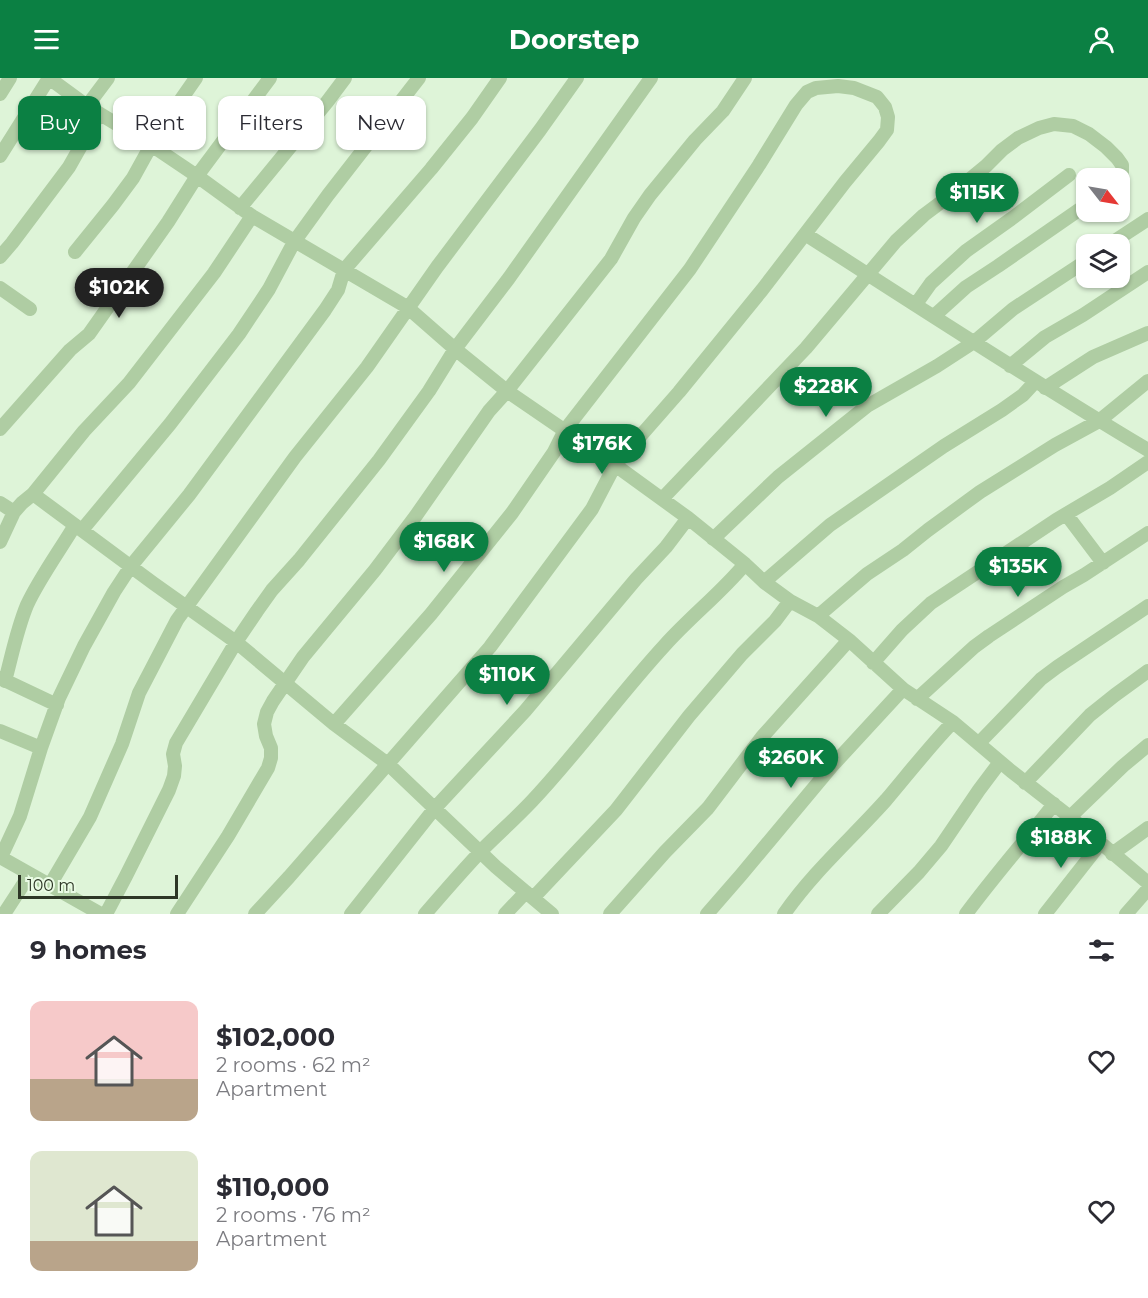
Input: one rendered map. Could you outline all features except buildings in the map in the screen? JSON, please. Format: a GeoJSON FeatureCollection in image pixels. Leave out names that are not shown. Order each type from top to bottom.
{"type":"FeatureCollection","features":[{"type":"Feature","properties":{"kind":"street"},"geometry":{"type":"LineString","coordinates":[[0,94],[10,78]]}},
{"type":"Feature","properties":{"kind":"street"},"geometry":{"type":"LineString","coordinates":[[37,96],[48,78],[73,96]]}},
{"type":"Feature","properties":{"kind":"street"},"geometry":{"type":"LineString","coordinates":[[100,96],[108,78]]}},
{"type":"Feature","properties":{"kind":"street"},"geometry":{"type":"LineString","coordinates":[[183,96],[196,78]]}},
{"type":"Feature","properties":{"kind":"street"},"geometry":{"type":"LineString","coordinates":[[0,429],[47,374],[89,334],[168,222],[197,176],[270,78]]}},
{"type":"Feature","properties":{"kind":"street"},"geometry":{"type":"LineString","coordinates":[[0,542],[14,512],[33,494],[84,430],[129,383],[214,273],[246,212],[345,78]]}},
{"type":"Feature","properties":{"kind":"street"},"geometry":{"type":"LineString","coordinates":[[57,705],[3,680],[20,625],[34,591],[78,527],[170,424],[239,334],[269,289],[294,242],[419,78]]}},
{"type":"Feature","properties":{"kind":"street"},"geometry":{"type":"LineString","coordinates":[[101,914],[77,909],[50,885],[0,857],[26,801],[41,748],[57,705],[84,646],[114,592],[132,566],[182,504],[319,318],[338,290],[344,270],[432,169],[500,78]]}},
{"type":"Feature","properties":{"kind":"street"},"geometry":{"type":"LineString","coordinates":[[50,885],[90,817],[122,744],[139,693],[169,634],[187,606],[295,457],[367,367],[407,307],[577,78]]}},
{"type":"Feature","properties":{"kind":"street"},"geometry":{"type":"LineString","coordinates":[[106,914],[169,790],[174,776],[173,754],[176,743],[236,642],[272,590],[379,460],[429,392],[455,349],[509,279],[651,78]]}},
{"type":"Feature","properties":{"kind":"street"},"geometry":{"type":"LineString","coordinates":[[177,914],[228,836],[268,768],[271,748],[264,723],[267,712],[285,682],[415,517],[489,411],[610,259],[650,195],[695,140],[723,111],[745,78]]}},
{"type":"Feature","properties":{"kind":"street"},"geometry":{"type":"LineString","coordinates":[[255,914],[490,647],[592,509],[615,465],[679,392],[879,141],[887,130],[888,117],[885,107],[877,97],[854,88],[838,86],[816,88],[807,92],[796,105],[690,269],[565,430],[554,452],[512,513],[431,614],[334,724]]}},
{"type":"Feature","properties":{"kind":"street"},"geometry":{"type":"LineString","coordinates":[[662,499],[806,348],[896,241],[924,215],[1018,138],[1054,124],[1073,126],[1089,134],[1106,147],[1122,165],[1122,168]]}},
{"type":"Feature","properties":{"kind":"street"},"geometry":{"type":"LineString","coordinates":[[0,156],[18,127]]}},
{"type":"Feature","properties":{"kind":"street"},"geometry":{"type":"LineString","coordinates":[[0,257],[69,167],[76,150]]}},
{"type":"Feature","properties":{"kind":"street"},"geometry":{"type":"LineString","coordinates":[[75,252],[120,196],[148,150]]}},
{"type":"Feature","properties":{"kind":"street"},"geometry":{"type":"LineString","coordinates":[[158,150],[246,212],[407,307],[507,391],[662,499],[746,564],[764,582],[790,601],[818,616],[849,640],[903,690],[953,722],[1148,884]]}},
{"type":"Feature","properties":{"kind":"street"},"geometry":{"type":"LineString","coordinates":[[916,304],[931,283],[966,250],[1069,176]]}},
{"type":"Feature","properties":{"kind":"street"},"geometry":{"type":"LineString","coordinates":[[933,316],[966,287],[1076,212]]}},
{"type":"Feature","properties":{"kind":"street"},"geometry":{"type":"LineString","coordinates":[[1125,234],[1148,219]]}},
{"type":"Feature","properties":{"kind":"street"},"geometry":{"type":"LineString","coordinates":[[805,234],[1040,385],[1148,450]]}},
{"type":"Feature","properties":{"kind":"street"},"geometry":{"type":"LineString","coordinates":[[713,538],[778,477],[867,406],[974,342],[1014,309],[1076,268]]}},
{"type":"Feature","properties":{"kind":"street"},"geometry":{"type":"LineString","coordinates":[[1010,366],[1045,337],[1148,272]]}},
{"type":"Feature","properties":{"kind":"street"},"geometry":{"type":"LineString","coordinates":[[0,288],[30,309]]}},
{"type":"Feature","properties":{"kind":"street"},"geometry":{"type":"LineString","coordinates":[[764,582],[830,525],[944,446],[1040,385],[1094,357],[1148,333]]}},
{"type":"Feature","properties":{"kind":"street"},"geometry":{"type":"LineString","coordinates":[[818,616],[867,574],[980,492],[1099,421],[1148,381]]}},
{"type":"Feature","properties":{"kind":"street"},"geometry":{"type":"LineString","coordinates":[[873,663],[902,630],[931,603],[1148,462]]}},
{"type":"Feature","properties":{"kind":"street"},"geometry":{"type":"LineString","coordinates":[[33,494],[236,642],[334,724],[388,764],[496,867],[552,914]]}},
{"type":"Feature","properties":{"kind":"street"},"geometry":{"type":"LineString","coordinates":[[0,503],[14,512]]}},
{"type":"Feature","properties":{"kind":"street"},"geometry":{"type":"LineString","coordinates":[[1066,514],[1103,563]]}},
{"type":"Feature","properties":{"kind":"street"},"geometry":{"type":"LineString","coordinates":[[351,914],[435,808],[539,694],[666,547],[688,518]]}},
{"type":"Feature","properties":{"kind":"street"},"geometry":{"type":"LineString","coordinates":[[917,699],[989,636],[1148,533]]}},
{"type":"Feature","properties":{"kind":"street"},"geometry":{"type":"LineString","coordinates":[[425,914],[481,851],[531,802],[666,644],[695,613],[729,584],[746,564]]}},
{"type":"Feature","properties":{"kind":"street"},"geometry":{"type":"LineString","coordinates":[[506,914],[529,895],[616,810],[688,716],[742,654],[775,621],[790,601]]}},
{"type":"Feature","properties":{"kind":"street"},"geometry":{"type":"LineString","coordinates":[[979,743],[1041,678],[1148,606]]}},
{"type":"Feature","properties":{"kind":"street"},"geometry":{"type":"LineString","coordinates":[[610,914],[708,808],[762,737],[849,640]]}},
{"type":"Feature","properties":{"kind":"street"},"geometry":{"type":"LineString","coordinates":[[1025,783],[1090,715],[1148,671]]}},
{"type":"Feature","properties":{"kind":"street"},"geometry":{"type":"LineString","coordinates":[[707,914],[832,766],[903,690]]}},
{"type":"Feature","properties":{"kind":"street"},"geometry":{"type":"LineString","coordinates":[[784,914],[803,888],[886,799],[953,722]]}},
{"type":"Feature","properties":{"kind":"street"},"geometry":{"type":"LineString","coordinates":[[0,731],[41,748]]}},
{"type":"Feature","properties":{"kind":"street"},"geometry":{"type":"LineString","coordinates":[[1070,817],[1148,745]]}},
{"type":"Feature","properties":{"kind":"street"},"geometry":{"type":"LineString","coordinates":[[878,914],[941,846],[1000,762]]}},
{"type":"Feature","properties":{"kind":"street"},"geometry":{"type":"LineString","coordinates":[[966,914],[1054,804]]}},
{"type":"Feature","properties":{"kind":"street"},"geometry":{"type":"LineString","coordinates":[[1112,854],[1148,828]]}},
{"type":"Feature","properties":{"kind":"street"},"geometry":{"type":"LineString","coordinates":[[1045,914],[1100,844]]}},
{"type":"Feature","properties":{"kind":"street"},"geometry":{"type":"LineString","coordinates":[[4,914],[30,874]]}},
{"type":"Feature","properties":{"kind":"street"},"geometry":{"type":"LineString","coordinates":[[1126,914],[1148,889]]}}]}
